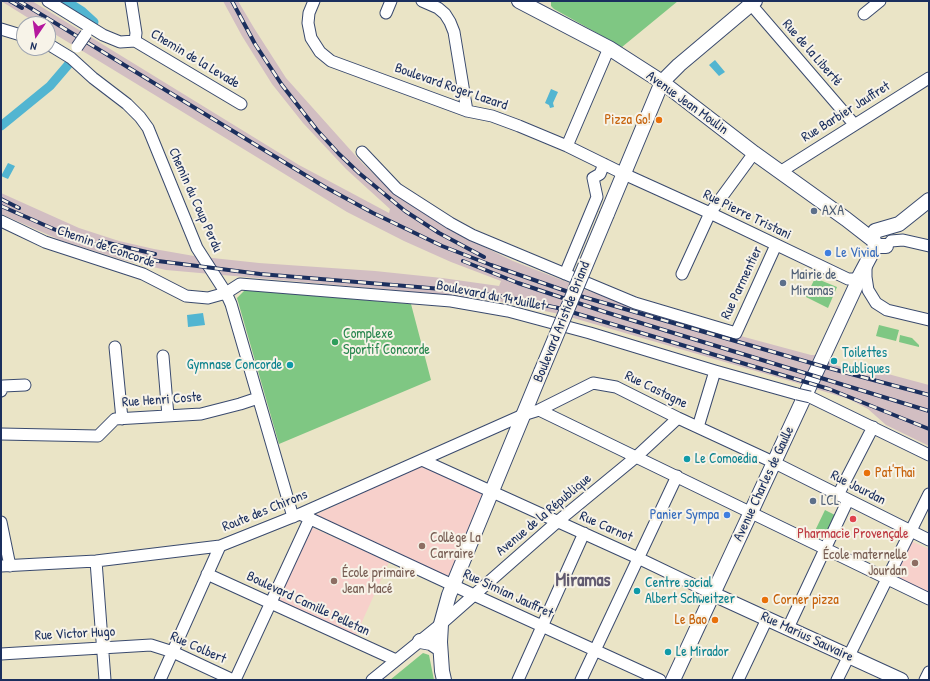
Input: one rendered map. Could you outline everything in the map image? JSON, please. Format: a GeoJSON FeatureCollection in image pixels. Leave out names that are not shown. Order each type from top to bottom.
{"type":"FeatureCollection","features":[{"type":"Feature","properties":{"kind":"main road","name":"Avenue Jean Moulin"},"geometry":{"type":"LineString","coordinates":[[519,1],[609,48],[662,82],[754,153],[846,219],[883,238]]}},
{"type":"Feature","properties":{"kind":"main road","name":"Boulevard Aristide Briand"},"geometry":{"type":"LineString","coordinates":[[444,680],[440,649],[441,624],[453,586],[662,82],[679,65],[751,2]]}},
{"type":"Feature","properties":{"kind":"main road"},"geometry":{"type":"LineString","coordinates":[[860,281],[866,260],[883,238],[929,200]]}},
{"type":"Feature","properties":{"kind":"main road"},"geometry":{"type":"LineString","coordinates":[[860,281],[883,238]]}},
{"type":"Feature","properties":{"kind":"main road","name":"Avenue Charles de Gaulle"},"geometry":{"type":"LineString","coordinates":[[673,680],[750,512],[860,281]]}},
{"type":"Feature","properties":{"kind":"main road","name":"Rue Marius Sauvaire"},"geometry":{"type":"LineString","coordinates":[[713,594],[901,680]]}},
{"type":"Feature","properties":{"kind":"main road"},"geometry":{"type":"LineString","coordinates":[[420,641],[431,643],[440,649]]}},
{"type":"Feature","properties":{"kind":"street","name":"Chemin de la Levade"},"geometry":{"type":"LineString","coordinates":[[48,1],[88,31],[120,42],[135,40],[241,104]]}},
{"type":"Feature","properties":{"kind":"street"},"geometry":{"type":"LineString","coordinates":[[132,1],[136,33],[135,40]]}},
{"type":"Feature","properties":{"kind":"street","name":"Boulevard Roger Lazard"},"geometry":{"type":"LineString","coordinates":[[314,1],[309,13],[308,23],[310,38],[320,52],[331,61],[467,111],[492,116],[519,126],[567,146],[624,174]]}},
{"type":"Feature","properties":{"kind":"street"},"geometry":{"type":"LineString","coordinates":[[386,13],[391,1]]}},
{"type":"Feature","properties":{"kind":"street"},"geometry":{"type":"LineString","coordinates":[[422,1],[438,8],[450,22],[454,32],[467,111]]}},
{"type":"Feature","properties":{"kind":"street"},"geometry":{"type":"LineString","coordinates":[[864,14],[880,1]]}},
{"type":"Feature","properties":{"kind":"street","name":"Rue de la Liberté"},"geometry":{"type":"LineString","coordinates":[[751,2],[854,124]]}},
{"type":"Feature","properties":{"kind":"street"},"geometry":{"type":"LineString","coordinates":[[1,29],[16,34]]}},
{"type":"Feature","properties":{"kind":"street"},"geometry":{"type":"LineString","coordinates":[[71,58],[88,31]]}},
{"type":"Feature","properties":{"kind":"street"},"geometry":{"type":"LineString","coordinates":[[567,146],[609,48]]}},
{"type":"Feature","properties":{"kind":"street","name":"Chemin du Coup Perdu"},"geometry":{"type":"LineString","coordinates":[[56,49],[71,58],[93,78],[127,104],[140,117],[148,128],[196,248],[231,304],[258,398],[301,517]]}},
{"type":"Feature","properties":{"kind":"street","name":"Rue Barbier Jauffret"},"geometry":{"type":"LineString","coordinates":[[780,172],[929,78]]}},
{"type":"Feature","properties":{"kind":"street"},"geometry":{"type":"LineString","coordinates":[[362,152],[397,189],[450,223],[472,236],[565,274],[597,197],[593,178],[600,174],[604,164]]}},
{"type":"Feature","properties":{"kind":"street"},"geometry":{"type":"LineString","coordinates":[[682,274],[710,212],[754,153]]}},
{"type":"Feature","properties":{"kind":"street","name":"Rue Pierre Tristani"},"geometry":{"type":"LineString","coordinates":[[624,174],[710,212],[848,279],[860,281]]}},
{"type":"Feature","properties":{"kind":"street","name":"Chemin de Concorde"},"geometry":{"type":"LineString","coordinates":[[1,221],[45,242],[144,274],[186,296],[208,298],[226,294]]}},
{"type":"Feature","properties":{"kind":"street"},"geometry":{"type":"LineString","coordinates":[[883,238],[902,240],[929,246]]}},
{"type":"Feature","properties":{"kind":"street","name":"Rue Parmentier"},"geometry":{"type":"LineString","coordinates":[[565,274],[635,303],[736,333],[776,245]]}},
{"type":"Feature","properties":{"kind":"street"},"geometry":{"type":"LineString","coordinates":[[860,281],[879,306],[887,310],[929,320]]}},
{"type":"Feature","properties":{"kind":"street","name":"Boulevard du 14 Juillet"},"geometry":{"type":"LineString","coordinates":[[226,294],[240,284],[451,301],[508,311],[590,333],[715,371],[812,398],[929,455]]}},
{"type":"Feature","properties":{"kind":"street"},"geometry":{"type":"LineString","coordinates":[[115,347],[122,418]]}},
{"type":"Feature","properties":{"kind":"street"},"geometry":{"type":"LineString","coordinates":[[163,356],[168,416]]}},
{"type":"Feature","properties":{"kind":"street"},"geometry":{"type":"LineString","coordinates":[[698,427],[715,371]]}},
{"type":"Feature","properties":{"kind":"street","name":"Rue Castagne"},"geometry":{"type":"LineString","coordinates":[[523,415],[539,410],[593,383],[616,387],[678,418],[774,462]]}},
{"type":"Feature","properties":{"kind":"street"},"geometry":{"type":"LineString","coordinates":[[1,391],[3,386],[25,385]]}},
{"type":"Feature","properties":{"kind":"street","name":"Rue Henri Coste"},"geometry":{"type":"LineString","coordinates":[[1,434],[98,436],[115,419],[201,414],[258,398]]}},
{"type":"Feature","properties":{"kind":"street"},"geometry":{"type":"LineString","coordinates":[[539,410],[929,598]]}},
{"type":"Feature","properties":{"kind":"street","name":"Route des Chirons"},"geometry":{"type":"LineString","coordinates":[[5,566],[96,561],[220,546],[301,517],[422,460],[523,415]]}},
{"type":"Feature","properties":{"kind":"street","name":"Avenue de la République"},"geometry":{"type":"LineString","coordinates":[[372,680],[441,624],[557,522],[636,457],[678,418]]}},
{"type":"Feature","properties":{"kind":"street"},"geometry":{"type":"LineString","coordinates":[[788,628],[825,548],[843,497],[873,427]]}},
{"type":"Feature","properties":{"kind":"street","name":"Rue Carnot"},"geometry":{"type":"LineString","coordinates":[[422,460],[638,558],[713,594]]}},
{"type":"Feature","properties":{"kind":"street","name":"Rue Jourdan"},"geometry":{"type":"LineString","coordinates":[[774,462],[929,540]]}},
{"type":"Feature","properties":{"kind":"street"},"geometry":{"type":"LineString","coordinates":[[581,680],[677,476]]}},
{"type":"Feature","properties":{"kind":"street"},"geometry":{"type":"LineString","coordinates":[[836,680],[929,494]]}},
{"type":"Feature","properties":{"kind":"street"},"geometry":{"type":"LineString","coordinates":[[234,680],[270,604],[301,517]]}},
{"type":"Feature","properties":{"kind":"street","name":"Rue Simian Jauffret"},"geometry":{"type":"LineString","coordinates":[[301,517],[660,680]]}},
{"type":"Feature","properties":{"kind":"street"},"geometry":{"type":"LineString","coordinates":[[1,522],[5,566]]}},
{"type":"Feature","properties":{"kind":"street"},"geometry":{"type":"LineString","coordinates":[[518,680],[584,534]]}},
{"type":"Feature","properties":{"kind":"street"},"geometry":{"type":"LineString","coordinates":[[160,680],[220,546]]}},
{"type":"Feature","properties":{"kind":"street"},"geometry":{"type":"LineString","coordinates":[[96,561],[105,680]]}},
{"type":"Feature","properties":{"kind":"street","name":"Boulevard Camille Pelletan"},"geometry":{"type":"LineString","coordinates":[[207,574],[270,604],[396,660]]}},
{"type":"Feature","properties":{"kind":"street"},"geometry":{"type":"LineString","coordinates":[[738,680],[767,619]]}},
{"type":"Feature","properties":{"kind":"street","name":"Rue Victor Hugo"},"geometry":{"type":"LineString","coordinates":[[1,654],[151,645]]}},
{"type":"Feature","properties":{"kind":"street","name":"Rue Colbert"},"geometry":{"type":"LineString","coordinates":[[151,645],[173,652],[234,680]]}},
{"type":"Feature","properties":{"kind":"street"},"geometry":{"type":"LineString","coordinates":[[925,680],[929,672]]}},
{"type":"Feature","properties":{"kind":"shaded area"},"geometry":{"type":"Polygon","coordinates":[[[1,1],[32,1],[299,165],[389,213],[390,209],[346,169],[303,123],[272,84],[242,36],[223,1],[238,1],[286,78],[363,164],[396,195],[462,236],[513,261],[572,284],[559,314],[503,302],[460,296],[166,270],[123,260],[60,240],[1,214],[1,193],[79,228],[119,241],[154,249],[194,256],[259,263],[375,271],[499,286],[501,281],[451,262],[404,241],[347,212],[56,35],[56,16],[25,16],[1,1]]]}},
{"type":"Feature","properties":{"kind":"shaded area"},"geometry":{"type":"Polygon","coordinates":[[[582,289],[722,331],[811,355],[816,355],[804,385],[570,317],[582,289]]]}},
{"type":"Feature","properties":{"kind":"shaded area"},"geometry":{"type":"Polygon","coordinates":[[[829,358],[831,363],[845,368],[847,363],[929,385],[929,446],[886,425],[868,409],[849,399],[816,389],[829,358]]]}},
{"type":"Feature","properties":{"kind":"shaded area","name":"Collège La Carraire"},"geometry":{"type":"Polygon","coordinates":[[[423,465],[483,492],[448,577],[315,515],[423,465]]]}},
{"type":"Feature","properties":{"kind":"shaded area","name":"École primaire Jean Macé"},"geometry":{"type":"Polygon","coordinates":[[[311,527],[389,562],[356,635],[278,599],[311,527]]]}},
{"type":"Feature","properties":{"kind":"shaded area","name":"École maternelle Jourdan"},"geometry":{"type":"Polygon","coordinates":[[[911,541],[929,549],[929,595],[893,577],[911,541]]]}},
{"type":"Feature","properties":{"kind":"green space"},"geometry":{"type":"Polygon","coordinates":[[[551,1],[678,1],[622,47],[554,9],[551,6],[551,1]]]}},
{"type":"Feature","properties":{"kind":"green space"},"geometry":{"type":"Polygon","coordinates":[[[815,278],[837,287],[828,308],[806,297],[815,278]]]}},
{"type":"Feature","properties":{"kind":"green space","name":"Complexe Sportif Concorde"},"geometry":{"type":"Polygon","coordinates":[[[245,290],[411,304],[431,380],[279,444],[237,298],[245,290]]]}},
{"type":"Feature","properties":{"kind":"green space"},"geometry":{"type":"Polygon","coordinates":[[[879,325],[899,330],[896,341],[876,336],[879,325]]]}},
{"type":"Feature","properties":{"kind":"green space"},"geometry":{"type":"Polygon","coordinates":[[[900,335],[912,338],[919,345],[919,347],[899,342],[900,335]]]}},
{"type":"Feature","properties":{"kind":"green space"},"geometry":{"type":"Polygon","coordinates":[[[825,510],[837,516],[825,542],[812,537],[825,510]]]}},
{"type":"Feature","properties":{"kind":"green space"},"geometry":{"type":"Polygon","coordinates":[[[423,653],[429,655],[434,680],[390,680],[423,653]]]}},
{"type":"Feature","properties":{"kind":"water"},"geometry":{"type":"Polygon","coordinates":[[[715,60],[725,72],[719,76],[709,65],[715,60]]]}},
{"type":"Feature","properties":{"kind":"water"},"geometry":{"type":"Polygon","coordinates":[[[551,89],[558,92],[553,103],[554,107],[550,108],[549,105],[545,103],[551,89]]]}},
{"type":"Feature","properties":{"kind":"water"},"geometry":{"type":"Polygon","coordinates":[[[8,163],[15,166],[8,179],[1,176],[8,163]]]}},
{"type":"Feature","properties":{"kind":"water"},"geometry":{"type":"Polygon","coordinates":[[[203,313],[205,325],[188,327],[187,315],[203,313]]]}},
{"type":"Feature","properties":{"kind":"waterway"},"geometry":{"type":"LineString","coordinates":[[66,1],[82,11],[94,22]]}},
{"type":"Feature","properties":{"kind":"waterway"},"geometry":{"type":"LineString","coordinates":[[1,126],[50,86],[68,65]]}},
{"type":"Feature","properties":{"kind":"railway"},"geometry":{"type":"LineString","coordinates":[[10,1],[22,8]]}},
{"type":"Feature","properties":{"kind":"railway"},"geometry":{"type":"LineString","coordinates":[[19,1],[325,187],[373,213],[442,246],[580,296],[825,367],[929,395]]}},
{"type":"Feature","properties":{"kind":"railway"},"geometry":{"type":"LineString","coordinates":[[232,1],[255,44],[282,85],[317,130],[339,154],[359,173],[405,211],[439,233],[484,257]]}},
{"type":"Feature","properties":{"kind":"railway"},"geometry":{"type":"LineString","coordinates":[[1,199],[19,208]]}},
{"type":"Feature","properties":{"kind":"railway"},"geometry":{"type":"LineString","coordinates":[[1,206],[65,234],[114,251],[158,261],[260,274],[454,290],[506,297],[558,308],[829,389],[929,429]]}},
{"type":"Feature","properties":{"kind":"railway"},"geometry":{"type":"LineString","coordinates":[[100,241],[155,254]]}},
{"type":"Feature","properties":{"kind":"railway"},"geometry":{"type":"LineString","coordinates":[[463,261],[518,283],[605,312],[929,411]]}},
{"type":"Feature","properties":{"kind":"place","name":"Pizza Go!"},"geometry":{"type":"Point","coordinates":[659,120]}},
{"type":"Feature","properties":{"kind":"place","name":"AXA"},"geometry":{"type":"Point","coordinates":[814,211]}},
{"type":"Feature","properties":{"kind":"place","name":"Le Vivial"},"geometry":{"type":"Point","coordinates":[828,253]}},
{"type":"Feature","properties":{"kind":"place","name":"Mairie de Miramas"},"geometry":{"type":"Point","coordinates":[783,283]}},
{"type":"Feature","properties":{"kind":"place","name":"Complexe Sportif Concorde"},"geometry":{"type":"Point","coordinates":[335,342]}},
{"type":"Feature","properties":{"kind":"place","name":"Toilettes Publiques"},"geometry":{"type":"Point","coordinates":[834,361]}},
{"type":"Feature","properties":{"kind":"place","name":"Gymnase Concorde"},"geometry":{"type":"Point","coordinates":[290,365]}},
{"type":"Feature","properties":{"kind":"place","name":"Le Comoedia"},"geometry":{"type":"Point","coordinates":[687,459]}},
{"type":"Feature","properties":{"kind":"place","name":"Pat'Thai"},"geometry":{"type":"Point","coordinates":[867,473]}},
{"type":"Feature","properties":{"kind":"place","name":"LCL"},"geometry":{"type":"Point","coordinates":[813,501]}},
{"type":"Feature","properties":{"kind":"place","name":"Panier Sympa"},"geometry":{"type":"Point","coordinates":[727,515]}},
{"type":"Feature","properties":{"kind":"place","name":"Pharmacie Provençale"},"geometry":{"type":"Point","coordinates":[853,519]}},
{"type":"Feature","properties":{"kind":"place","name":"Collège La Carraire"},"geometry":{"type":"Point","coordinates":[422,546]}},
{"type":"Feature","properties":{"kind":"place","name":"École maternelle Jourdan"},"geometry":{"type":"Point","coordinates":[915,563]}},
{"type":"Feature","properties":{"kind":"place","name":"École primaire Jean Macé"},"geometry":{"type":"Point","coordinates":[334,581]}},
{"type":"Feature","properties":{"kind":"place","name":"Centre social Albert Schweitzer"},"geometry":{"type":"Point","coordinates":[637,591]}},
{"type":"Feature","properties":{"kind":"place","name":"Corner pizza"},"geometry":{"type":"Point","coordinates":[765,600]}},
{"type":"Feature","properties":{"kind":"place","name":"Le Bao"},"geometry":{"type":"Point","coordinates":[715,620]}},
{"type":"Feature","properties":{"kind":"place","name":"Le Mirador"},"geometry":{"type":"Point","coordinates":[668,652]}},
{"type":"Feature","properties":{"kind":"district","name":"Miramas"},"geometry":{"type":"Point","coordinates":[583,581]}}]}
